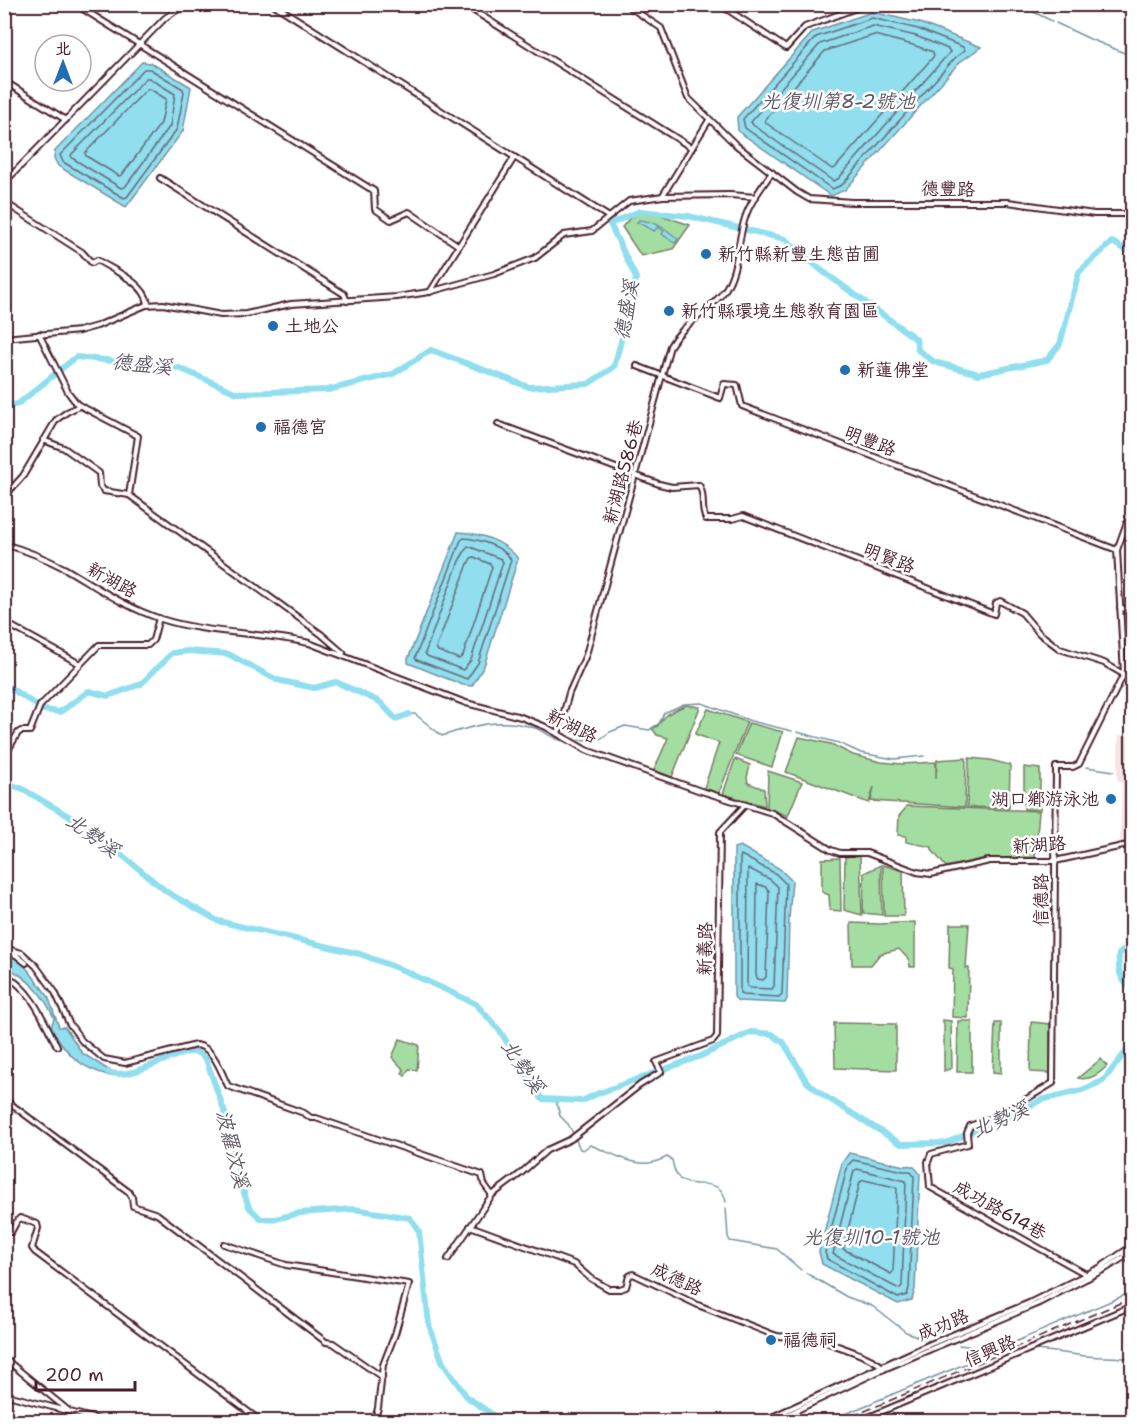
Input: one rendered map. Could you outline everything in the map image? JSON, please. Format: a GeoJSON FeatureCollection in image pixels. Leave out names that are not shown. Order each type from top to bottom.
{"type":"FeatureCollection","features":[{"type":"Feature","properties":{"kind":"street"},"geometry":{"type":"LineString","coordinates":[[75,4],[374,191],[375,209],[391,220],[409,213],[459,246]]}},
{"type":"Feature","properties":{"kind":"street"},"geometry":{"type":"LineString","coordinates":[[4,183],[165,18],[190,4]]}},
{"type":"Feature","properties":{"kind":"street"},"geometry":{"type":"LineString","coordinates":[[273,4],[609,217]]}},
{"type":"Feature","properties":{"kind":"street"},"geometry":{"type":"LineString","coordinates":[[463,4],[692,148]]}},
{"type":"Feature","properties":{"kind":"street","name":"德豐路"},"geometry":{"type":"LineString","coordinates":[[625,4],[661,28],[688,98],[736,145],[797,192],[809,198],[852,202],[1008,202],[1094,214],[1132,214]]}},
{"type":"Feature","properties":{"kind":"street"},"geometry":{"type":"LineString","coordinates":[[719,4],[786,48],[805,27],[867,4]]}},
{"type":"Feature","properties":{"kind":"street"},"geometry":{"type":"LineString","coordinates":[[4,81],[66,120]]}},
{"type":"Feature","properties":{"kind":"street"},"geometry":{"type":"LineString","coordinates":[[663,196],[709,120]]}},
{"type":"Feature","properties":{"kind":"street"},"geometry":{"type":"LineString","coordinates":[[429,292],[514,158]]}},
{"type":"Feature","properties":{"kind":"street"},"geometry":{"type":"LineString","coordinates":[[4,338],[79,331],[146,305],[163,304],[221,315],[246,314],[291,304],[347,301],[429,292],[494,274],[536,258],[564,235],[592,231],[629,201],[663,196],[756,197],[772,172]]}},
{"type":"Feature","properties":{"kind":"street"},"geometry":{"type":"LineString","coordinates":[[160,178],[344,294],[347,301]]}},
{"type":"Feature","properties":{"kind":"street","name":"新湖路586巷"},"geometry":{"type":"LineString","coordinates":[[558,734],[569,693],[586,655],[673,341],[725,290],[733,273],[744,222],[756,197]]}},
{"type":"Feature","properties":{"kind":"street"},"geometry":{"type":"LineString","coordinates":[[4,202],[82,252],[92,263],[97,260],[141,288],[148,299],[146,305]]}},
{"type":"Feature","properties":{"kind":"street"},"geometry":{"type":"LineString","coordinates":[[39,334],[61,380],[80,406],[138,436],[129,495]]}},
{"type":"Feature","properties":{"kind":"street","name":"明豐路"},"geometry":{"type":"LineString","coordinates":[[637,366],[720,398],[724,384],[737,385],[742,406],[1117,550]]}},
{"type":"Feature","properties":{"kind":"street"},"geometry":{"type":"LineString","coordinates":[[4,497],[23,476],[43,440],[60,417],[80,406]]}},
{"type":"Feature","properties":{"kind":"street"},"geometry":{"type":"LineString","coordinates":[[498,424],[636,476]]}},
{"type":"Feature","properties":{"kind":"street"},"geometry":{"type":"LineString","coordinates":[[43,440],[64,448],[99,473],[101,489],[129,495],[321,634],[345,656]]}},
{"type":"Feature","properties":{"kind":"street","name":"明賢路"},"geometry":{"type":"LineString","coordinates":[[636,476],[667,487],[699,485],[703,491],[703,513],[706,519],[732,519],[743,516],[994,614],[996,603],[1000,601],[1022,613],[1039,633],[1055,646],[1104,663],[1132,679]]}},
{"type":"Feature","properties":{"kind":"street"},"geometry":{"type":"LineString","coordinates":[[1124,675],[1117,550],[1132,508]]}},
{"type":"Feature","properties":{"kind":"street","name":"新湖路"},"geometry":{"type":"LineString","coordinates":[[4,544],[47,560],[112,598],[159,618],[202,628],[309,643],[466,703],[521,717],[546,727],[586,750],[698,790],[772,813],[831,850],[840,853],[867,853],[917,872],[938,873],[990,861],[1055,861],[1132,844]]}},
{"type":"Feature","properties":{"kind":"street"},"geometry":{"type":"LineString","coordinates":[[1120,607],[1132,612]]}},
{"type":"Feature","properties":{"kind":"street"},"geometry":{"type":"LineString","coordinates":[[4,757],[18,733],[30,731],[40,706],[99,645],[148,645],[153,640],[159,618]]}},
{"type":"Feature","properties":{"kind":"street"},"geometry":{"type":"LineString","coordinates":[[4,622],[80,664]]}},
{"type":"Feature","properties":{"kind":"street","name":"信德路"},"geometry":{"type":"LineString","coordinates":[[969,1141],[970,1126],[1000,1114],[1053,1083],[1056,767],[1073,767],[1079,764],[1124,675]]}},
{"type":"Feature","properties":{"kind":"street","name":"新義路"},"geometry":{"type":"LineString","coordinates":[[492,1195],[547,1150],[571,1138],[640,1085],[661,1072],[656,1062],[713,1041],[717,1036],[720,832],[745,805]]}},
{"type":"Feature","properties":{"kind":"street"},"geometry":{"type":"LineString","coordinates":[[4,950],[16,955],[26,963]]}},
{"type":"Feature","properties":{"kind":"street"},"geometry":{"type":"LineString","coordinates":[[4,950],[22,953],[36,966],[55,992],[69,1023],[78,1036],[104,1059],[125,1063],[196,1045],[201,1046],[212,1054],[228,1086],[304,1113],[311,1118],[482,1176],[484,1184],[492,1195],[448,1259]]}},
{"type":"Feature","properties":{"kind":"street"},"geometry":{"type":"LineString","coordinates":[[4,974],[25,990],[35,1003],[57,1046]]}},
{"type":"Feature","properties":{"kind":"street"},"geometry":{"type":"LineString","coordinates":[[4,1099],[129,1192],[133,1206],[157,1214],[326,1342],[333,1343],[382,1377]]}},
{"type":"Feature","properties":{"kind":"street","name":"成功路614巷"},"geometry":{"type":"LineString","coordinates":[[969,1141],[968,1144],[931,1154],[928,1162],[930,1187],[1087,1276]]}},
{"type":"Feature","properties":{"kind":"street"},"geometry":{"type":"LineString","coordinates":[[4,1232],[11,1232],[20,1218],[37,1224],[32,1248],[35,1252],[262,1422]]}},
{"type":"Feature","properties":{"kind":"street","name":"成德路"},"geometry":{"type":"LineString","coordinates":[[470,1226],[574,1264],[590,1278],[609,1289],[624,1289],[629,1276],[633,1274],[698,1305],[782,1338],[798,1335],[876,1361],[884,1367]]}},
{"type":"Feature","properties":{"kind":"street"},"geometry":{"type":"LineString","coordinates":[[224,1244],[286,1265],[409,1284],[395,1334],[383,1365],[374,1422]]}},
{"type":"Feature","properties":{"kind":"street","name":"成功路"},"geometry":{"type":"LineString","coordinates":[[1125,1254],[1132,1246]]}},
{"type":"Feature","properties":{"kind":"street","name":"成功路"},"geometry":{"type":"LineString","coordinates":[[761,1422],[1029,1303],[1132,1252]]}},
{"type":"Feature","properties":{"kind":"street"},"geometry":{"type":"LineString","coordinates":[[1125,1254],[1132,1263]]}},
{"type":"Feature","properties":{"kind":"street","name":"信興路"},"geometry":{"type":"LineString","coordinates":[[857,1422],[1132,1306]]}},
{"type":"Feature","properties":{"kind":"street"},"geometry":{"type":"LineString","coordinates":[[4,1358],[70,1412]]}},
{"type":"Feature","properties":{"kind":"street","name":"成功路"},"geometry":{"type":"LineString","coordinates":[[772,1422],[884,1367]]}},
{"type":"Feature","properties":{"kind":"street"},"geometry":{"type":"LineString","coordinates":[[4,1394],[107,1422]]}},
{"type":"Feature","properties":{"kind":"shaded area"},"geometry":{"type":"Polygon","coordinates":[[[1119,735],[1132,736],[1132,841],[1120,843],[1122,783],[1117,779],[1119,735]]]}},
{"type":"Feature","properties":{"kind":"green space"},"geometry":{"type":"Polygon","coordinates":[[[639,213],[657,214],[690,225],[673,249],[641,256],[622,227],[639,213]]]}},
{"type":"Feature","properties":{"kind":"green space"},"geometry":{"type":"Polygon","coordinates":[[[686,705],[700,707],[672,777],[654,770],[668,738],[657,735],[652,728],[669,714],[686,705]]]}},
{"type":"Feature","properties":{"kind":"green space"},"geometry":{"type":"Polygon","coordinates":[[[708,709],[747,722],[719,793],[704,788],[719,743],[695,734],[708,709]]]}},
{"type":"Feature","properties":{"kind":"green space"},"geometry":{"type":"Polygon","coordinates":[[[749,723],[783,732],[772,767],[736,755],[749,723]]]}},
{"type":"Feature","properties":{"kind":"green space"},"geometry":{"type":"Polygon","coordinates":[[[799,737],[831,744],[853,755],[881,762],[902,764],[936,762],[936,779],[937,760],[966,758],[965,807],[871,801],[874,787],[869,803],[786,772],[799,737]]]}},
{"type":"Feature","properties":{"kind":"green space"},"geometry":{"type":"Polygon","coordinates":[[[969,758],[1010,765],[1009,808],[967,807],[969,758]]]}},
{"type":"Feature","properties":{"kind":"green space"},"geometry":{"type":"Polygon","coordinates":[[[735,759],[750,765],[748,783],[764,789],[765,806],[723,794],[735,759]]]}},
{"type":"Feature","properties":{"kind":"green space"},"geometry":{"type":"Polygon","coordinates":[[[1024,767],[1040,769],[1040,810],[1024,809],[1024,767]]]}},
{"type":"Feature","properties":{"kind":"green space"},"geometry":{"type":"Polygon","coordinates":[[[768,771],[802,782],[787,818],[786,815],[767,808],[768,771]]]}},
{"type":"Feature","properties":{"kind":"green space"},"geometry":{"type":"Polygon","coordinates":[[[906,806],[1039,811],[1035,858],[986,858],[946,867],[932,847],[906,842],[906,836],[898,835],[899,816],[906,806]]]}},
{"type":"Feature","properties":{"kind":"green space"},"geometry":{"type":"Polygon","coordinates":[[[860,855],[862,915],[844,910],[845,857],[860,855]]]}},
{"type":"Feature","properties":{"kind":"green space"},"geometry":{"type":"Polygon","coordinates":[[[840,858],[841,911],[830,910],[829,895],[822,892],[822,859],[840,858]]]}},
{"type":"Feature","properties":{"kind":"green space"},"geometry":{"type":"Polygon","coordinates":[[[881,865],[882,915],[863,913],[864,873],[881,865]]]}},
{"type":"Feature","properties":{"kind":"green space"},"geometry":{"type":"Polygon","coordinates":[[[883,865],[903,871],[904,916],[884,916],[883,865]]]}},
{"type":"Feature","properties":{"kind":"green space"},"geometry":{"type":"Polygon","coordinates":[[[915,922],[915,967],[910,967],[909,960],[899,949],[880,954],[871,965],[852,965],[851,923],[915,922]]]}},
{"type":"Feature","properties":{"kind":"green space"},"geometry":{"type":"Polygon","coordinates":[[[950,924],[969,924],[966,968],[969,968],[968,1018],[952,1017],[953,969],[949,968],[950,924]]]}},
{"type":"Feature","properties":{"kind":"green space"},"geometry":{"type":"Polygon","coordinates":[[[942,1020],[951,1021],[952,1068],[944,1071],[944,1024],[942,1020]]]}},
{"type":"Feature","properties":{"kind":"green space"},"geometry":{"type":"Polygon","coordinates":[[[958,1021],[972,1021],[972,1072],[957,1072],[958,1021]]]}},
{"type":"Feature","properties":{"kind":"green space"},"geometry":{"type":"Polygon","coordinates":[[[1031,1022],[1050,1024],[1050,1073],[1030,1072],[1031,1022]]]}},
{"type":"Feature","properties":{"kind":"green space"},"geometry":{"type":"Polygon","coordinates":[[[834,1023],[896,1024],[896,1070],[835,1068],[834,1023]]]}},
{"type":"Feature","properties":{"kind":"green space"},"geometry":{"type":"Polygon","coordinates":[[[995,1023],[1001,1023],[1001,1073],[993,1072],[995,1023]]]}},
{"type":"Feature","properties":{"kind":"green space"},"geometry":{"type":"Polygon","coordinates":[[[400,1039],[419,1045],[417,1070],[409,1069],[405,1076],[402,1073],[404,1070],[392,1057],[400,1039]]]}},
{"type":"Feature","properties":{"kind":"green space"},"geometry":{"type":"Polygon","coordinates":[[[1101,1059],[1107,1066],[1101,1072],[1090,1078],[1078,1078],[1101,1059]]]}},
{"type":"Feature","properties":{"kind":"water","name":"光復圳第8-2號池"},"geometry":{"type":"Polygon","coordinates":[[[872,12],[920,23],[981,47],[960,62],[845,190],[831,196],[738,131],[737,117],[813,32],[872,12]]]}},
{"type":"Feature","properties":{"kind":"water"},"geometry":{"type":"Polygon","coordinates":[[[142,62],[151,63],[191,87],[183,131],[126,207],[58,166],[54,158],[55,151],[142,62]]]}},
{"type":"Feature","properties":{"kind":"water"},"geometry":{"type":"Polygon","coordinates":[[[639,220],[660,226],[678,239],[675,243],[662,234],[664,231],[658,227],[654,231],[637,222],[639,220]]]}},
{"type":"Feature","properties":{"kind":"water"},"geometry":{"type":"Polygon","coordinates":[[[458,532],[491,539],[507,547],[518,559],[484,666],[472,686],[463,685],[408,663],[458,532]]]}},
{"type":"Feature","properties":{"kind":"water"},"geometry":{"type":"Polygon","coordinates":[[[740,846],[780,869],[792,881],[785,1003],[738,1001],[734,997],[734,848],[740,846]]]}},
{"type":"Feature","properties":{"kind":"water"},"geometry":{"type":"Polygon","coordinates":[[[5,953],[18,959],[29,971],[48,996],[59,1027],[65,1027],[82,1053],[116,1073],[111,1076],[100,1073],[83,1065],[69,1053],[51,1028],[54,1018],[45,1001],[28,982],[5,966],[5,953]]]}},
{"type":"Feature","properties":{"kind":"water","name":"光復圳10-1號池"},"geometry":{"type":"Polygon","coordinates":[[[849,1153],[912,1166],[920,1174],[915,1289],[912,1300],[898,1304],[822,1264],[819,1252],[842,1163],[849,1153]]]}},
{"type":"Feature","properties":{"kind":"waterway"},"geometry":{"type":"LineString","coordinates":[[1017,4],[1052,21]]}},
{"type":"Feature","properties":{"kind":"waterway"},"geometry":{"type":"LineString","coordinates":[[1056,23],[1132,56]]}},
{"type":"Feature","properties":{"kind":"waterway","name":"德盛溪"},"geometry":{"type":"LineString","coordinates":[[4,407],[18,404],[76,357],[179,368],[237,393],[328,390],[393,374],[431,350],[529,387],[588,384],[614,367],[636,278],[610,224],[640,211],[688,216],[785,239],[821,270],[916,339],[918,350],[934,362],[979,374],[1047,360],[1060,344],[1079,272],[1112,242],[1132,253]]}},
{"type":"Feature","properties":{"kind":"waterway"},"geometry":{"type":"LineString","coordinates":[[4,684],[44,710],[60,712],[89,691],[108,696],[141,684],[172,653],[188,651],[228,654],[277,680],[314,688],[336,682],[380,702],[396,719],[409,714]]}},
{"type":"Feature","properties":{"kind":"waterway"},"geometry":{"type":"LineString","coordinates":[[579,740],[600,739],[625,726],[649,730],[658,726],[664,713],[684,704],[702,703],[751,721],[792,731]]}},
{"type":"Feature","properties":{"kind":"waterway"},"geometry":{"type":"LineString","coordinates":[[409,714],[415,714],[442,736],[477,726],[510,723],[535,728],[565,741]]}},
{"type":"Feature","properties":{"kind":"waterway"},"geometry":{"type":"LineString","coordinates":[[797,732],[839,743],[861,753],[894,759],[924,756]]}},
{"type":"Feature","properties":{"kind":"waterway"},"geometry":{"type":"LineString","coordinates":[[1086,767],[1114,771]]}},
{"type":"Feature","properties":{"kind":"waterway","name":"北勢溪"},"geometry":{"type":"LineString","coordinates":[[4,783],[21,788],[89,828],[167,892],[218,921],[360,954],[405,971],[476,1004],[500,1031],[542,1099],[582,1101],[701,1056],[751,1032],[772,1034],[784,1043],[807,1082],[823,1095],[901,1144],[946,1143],[1018,1113],[1041,1100],[1082,1090],[1103,1081],[1132,1044]]}},
{"type":"Feature","properties":{"kind":"waterway","name":"北勢溪"},"geometry":{"type":"LineString","coordinates":[[1132,943],[1119,954],[1119,969],[1122,978],[1132,988]]}},
{"type":"Feature","properties":{"kind":"waterway","name":"波羅汶溪"},"geometry":{"type":"LineString","coordinates":[[108,1072],[130,1073],[189,1052],[198,1053],[206,1059],[227,1119],[244,1193],[249,1207],[261,1219],[354,1209],[410,1218],[419,1231],[429,1325],[443,1363],[467,1397],[503,1422]]}},
{"type":"Feature","properties":{"kind":"waterway"},"geometry":{"type":"LineString","coordinates":[[556,1100],[560,1116],[573,1133]]}},
{"type":"Feature","properties":{"kind":"waterway"},"geometry":{"type":"LineString","coordinates":[[575,1138],[580,1149],[583,1150],[590,1145],[635,1162],[651,1163],[667,1157],[672,1160],[676,1174],[681,1180],[718,1188],[723,1193],[726,1202]]}},
{"type":"Feature","properties":{"kind":"waterway"},"geometry":{"type":"LineString","coordinates":[[726,1208],[730,1241],[777,1249],[801,1270]]}},
{"type":"Feature","properties":{"kind":"waterway"},"geometry":{"type":"LineString","coordinates":[[806,1273],[847,1297],[872,1306],[906,1332],[930,1341]]}},
{"type":"Feature","properties":{"kind":"waterway"},"geometry":{"type":"LineString","coordinates":[[959,1345],[996,1350],[1132,1292]]}},
{"type":"Feature","properties":{"kind":"waterway"},"geometry":{"type":"LineString","coordinates":[[1034,1350],[1132,1359]]}},
{"type":"Feature","properties":{"kind":"waterway"},"geometry":{"type":"LineString","coordinates":[[826,1422],[996,1351]]}},
{"type":"Feature","properties":{"kind":"railway"},"geometry":{"type":"LineString","coordinates":[[839,1422],[1132,1298]]}},
{"type":"Feature","properties":{"kind":"place","name":"新竹縣新豐生態苗圃"},"geometry":{"type":"Point","coordinates":[706,254]}},
{"type":"Feature","properties":{"kind":"place","name":"新竹縣環境生態教育園區"},"geometry":{"type":"Point","coordinates":[669,311]}},
{"type":"Feature","properties":{"kind":"place","name":"土地公"},"geometry":{"type":"Point","coordinates":[273,326]}},
{"type":"Feature","properties":{"kind":"place","name":"新蓮佛堂"},"geometry":{"type":"Point","coordinates":[845,370]}},
{"type":"Feature","properties":{"kind":"place","name":"福德宮"},"geometry":{"type":"Point","coordinates":[261,427]}},
{"type":"Feature","properties":{"kind":"place","name":"湖口鄉游泳池"},"geometry":{"type":"Point","coordinates":[1111,799]}},
{"type":"Feature","properties":{"kind":"place","name":"福德祠"},"geometry":{"type":"Point","coordinates":[771,1340]}}]}
